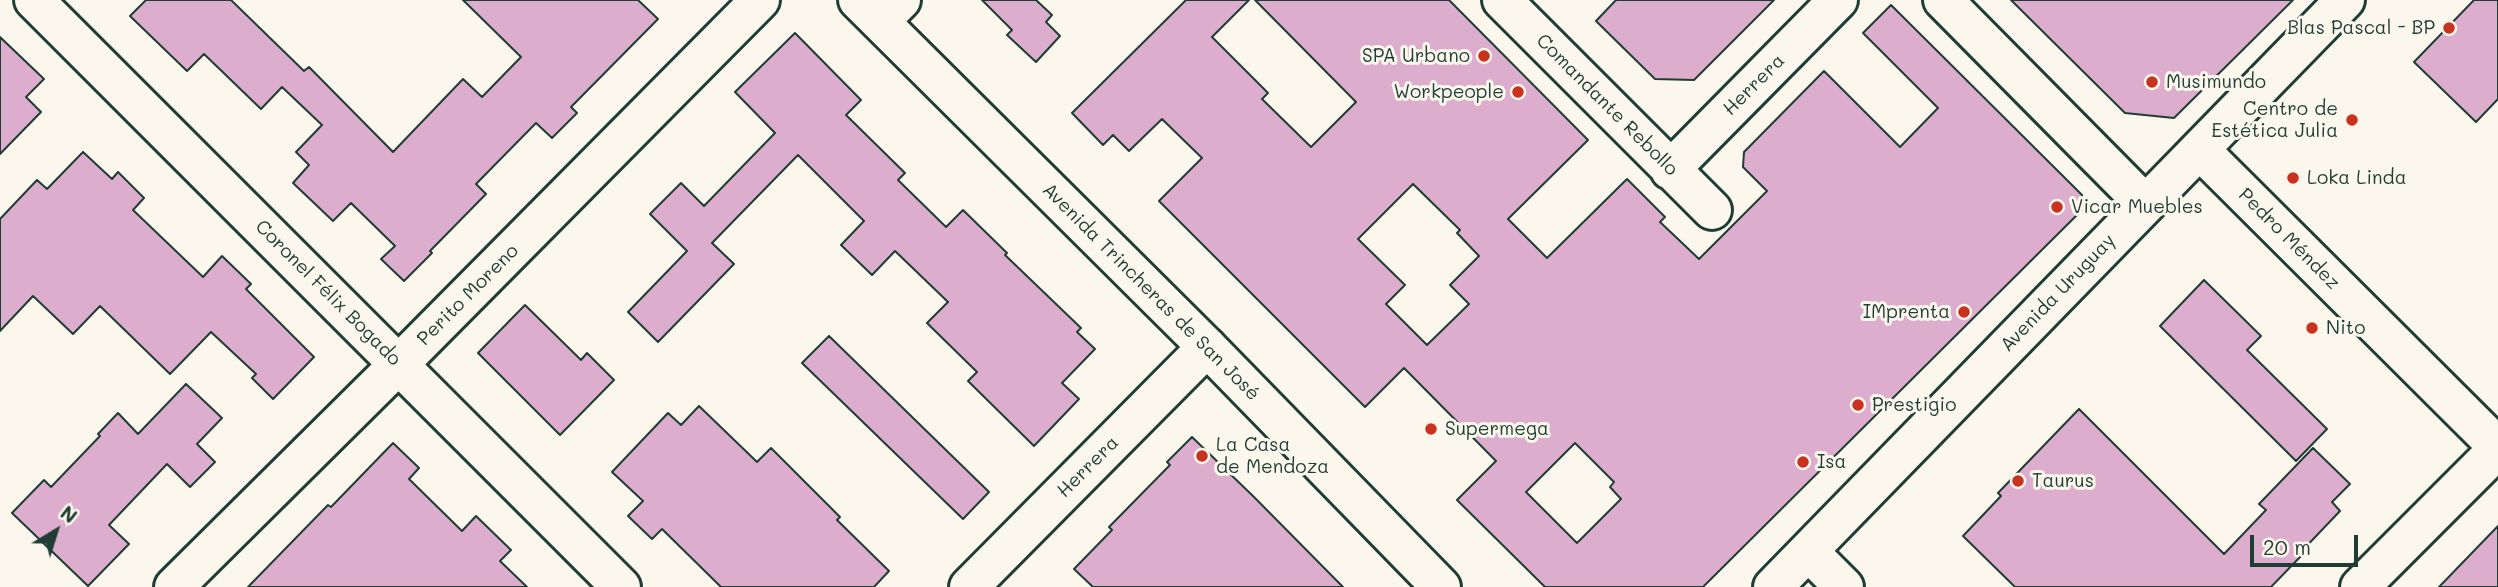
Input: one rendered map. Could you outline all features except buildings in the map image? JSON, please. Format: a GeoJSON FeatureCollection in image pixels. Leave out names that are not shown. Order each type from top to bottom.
{"type":"FeatureCollection","features":[{"type":"Feature","properties":{"kind":"street","name":"Coronel Félix Bogado"},"geometry":{"type":"LineString","coordinates":[[34,0],[621,587]]}},
{"type":"Feature","properties":{"kind":"street","name":"Perito Moreno"},"geometry":{"type":"LineString","coordinates":[[174,587],[760,0]]}},
{"type":"Feature","properties":{"kind":"street","name":"Comandante Rebollo"},"geometry":{"type":"LineString","coordinates":[[1503,0],[1712,210]]}},
{"type":"Feature","properties":{"kind":"street","name":"Herrera"},"geometry":{"type":"LineString","coordinates":[[1670,170],[1838,0]]}},
{"type":"Feature","properties":{"kind":"street"},"geometry":{"type":"LineString","coordinates":[[1943,0],[2144,204]]}},
{"type":"Feature","properties":{"kind":"street","name":"Avenida Uruguay"},"geometry":{"type":"LineString","coordinates":[[1773,587],[2345,0]]}},
{"type":"Feature","properties":{"kind":"street","name":"Avenida Trincheras de San José"},"geometry":{"type":"LineString","coordinates":[[880,7],[1441,587]]}},
{"type":"Feature","properties":{"kind":"street","name":"Pedro Méndez"},"geometry":{"type":"LineString","coordinates":[[2200,150],[2498,448]]}},
{"type":"Feature","properties":{"kind":"street","name":"Herrera"},"geometry":{"type":"LineString","coordinates":[[969,587],[1207,347]]}},
{"type":"Feature","properties":{"kind":"street"},"geometry":{"type":"LineString","coordinates":[[2360,587],[2498,448]]}},
{"type":"Feature","properties":{"kind":"street"},"geometry":{"type":"LineString","coordinates":[[1809,552],[1844,587]]}},
{"type":"Feature","properties":{"kind":"place","name":"Blas Pascal - BP"},"geometry":{"type":"Point","coordinates":[2449,28]}},
{"type":"Feature","properties":{"kind":"place","name":"SPA Urbano"},"geometry":{"type":"Point","coordinates":[1484,56]}},
{"type":"Feature","properties":{"kind":"place","name":"Musimundo"},"geometry":{"type":"Point","coordinates":[2152,82]}},
{"type":"Feature","properties":{"kind":"place","name":"Workpeople"},"geometry":{"type":"Point","coordinates":[1518,92]}},
{"type":"Feature","properties":{"kind":"place","name":"Centro de Estética Julia"},"geometry":{"type":"Point","coordinates":[2352,120]}},
{"type":"Feature","properties":{"kind":"place","name":"Loka Linda"},"geometry":{"type":"Point","coordinates":[2293,178]}},
{"type":"Feature","properties":{"kind":"place","name":"Vicar Muebles"},"geometry":{"type":"Point","coordinates":[2057,207]}},
{"type":"Feature","properties":{"kind":"place","name":"IMprenta"},"geometry":{"type":"Point","coordinates":[1964,312]}},
{"type":"Feature","properties":{"kind":"place","name":"Nito"},"geometry":{"type":"Point","coordinates":[2312,328]}},
{"type":"Feature","properties":{"kind":"place","name":"Prestigio"},"geometry":{"type":"Point","coordinates":[1858,405]}},
{"type":"Feature","properties":{"kind":"place","name":"Supermega"},"geometry":{"type":"Point","coordinates":[1431,429]}},
{"type":"Feature","properties":{"kind":"place","name":"La Casa de Mendoza"},"geometry":{"type":"Point","coordinates":[1202,456]}},
{"type":"Feature","properties":{"kind":"place","name":"Isa"},"geometry":{"type":"Point","coordinates":[1803,462]}},
{"type":"Feature","properties":{"kind":"place","name":"Taurus"},"geometry":{"type":"Point","coordinates":[2018,481]}}]}
